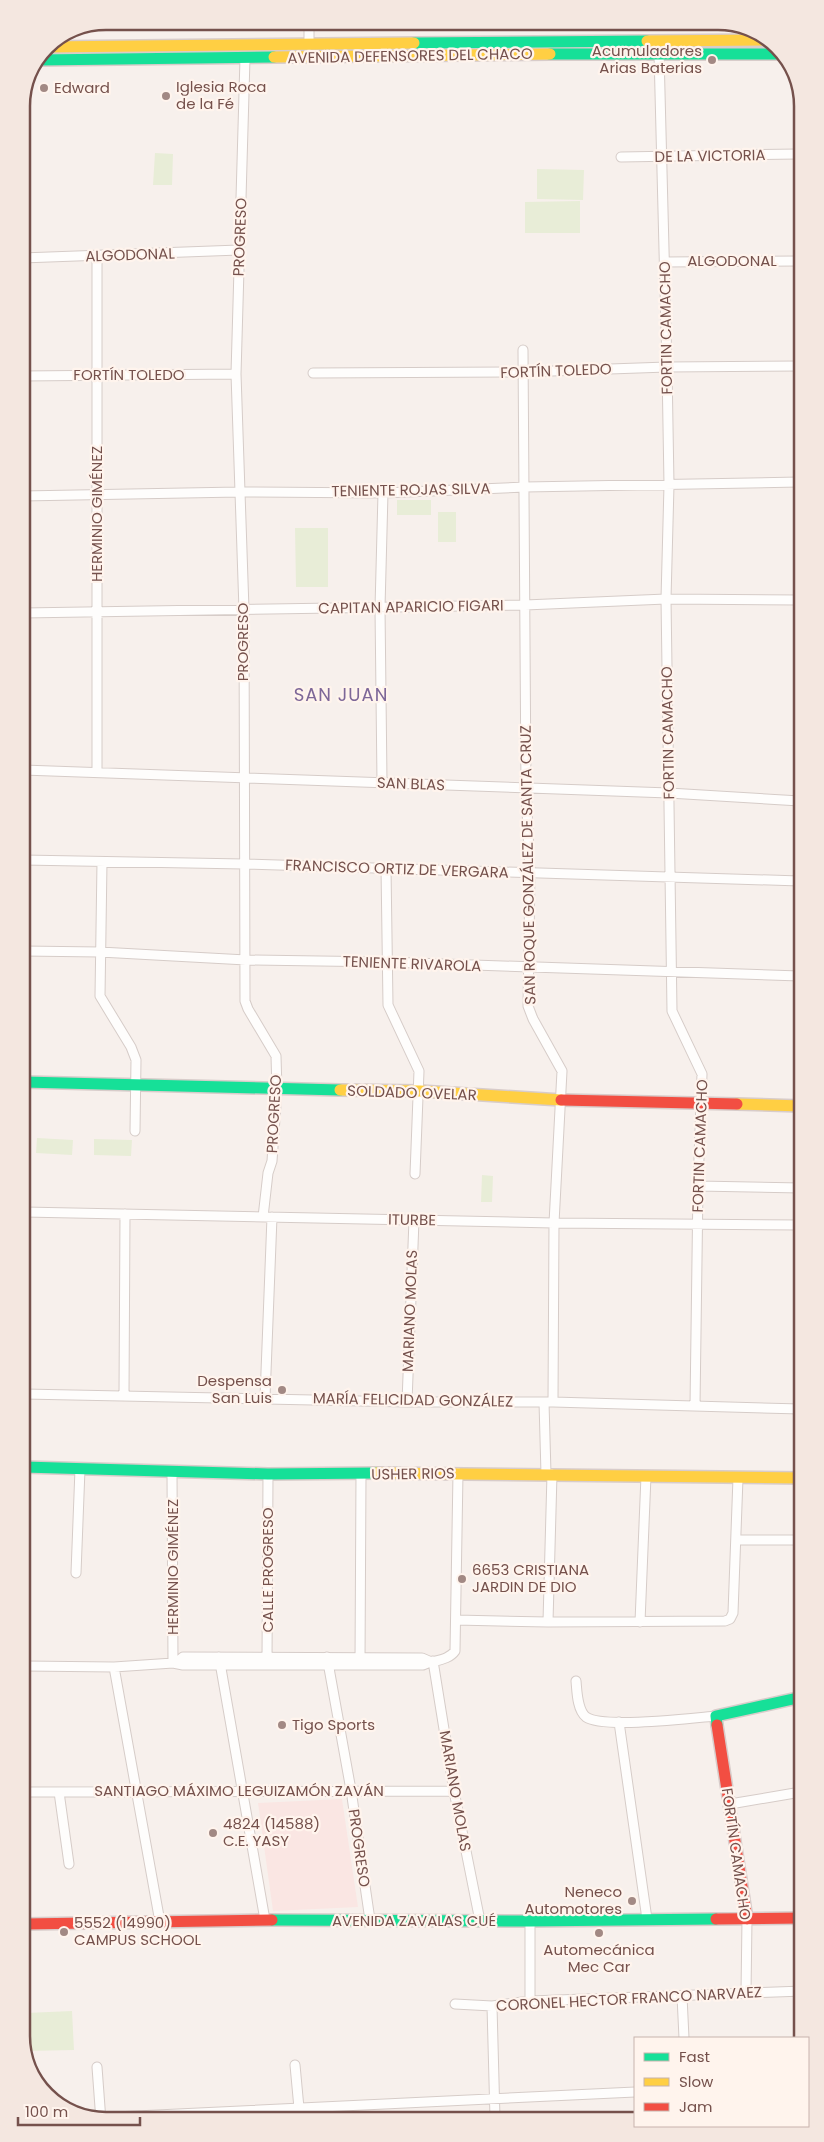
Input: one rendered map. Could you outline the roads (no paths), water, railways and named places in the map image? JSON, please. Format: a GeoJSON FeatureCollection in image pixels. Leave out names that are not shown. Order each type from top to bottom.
{"type":"FeatureCollection","features":[{"type":"Feature","properties":{"kind":"main road","name":"AVENIDA DEFENSORES DEL CHACO"},"geometry":{"type":"LineString","coordinates":[[59,47],[756,40]]}},
{"type":"Feature","properties":{"kind":"main road","name":"AVENIDA DEFENSORES DEL CHACO"},"geometry":{"type":"LineString","coordinates":[[46,60],[659,53],[773,54]]}},
{"type":"Feature","properties":{"kind":"main road","name":"SOLDADO OVELAR"},"geometry":{"type":"LineString","coordinates":[[30,1082],[277,1090],[420,1090],[561,1100],[794,1106]]}},
{"type":"Feature","properties":{"kind":"main road","name":"USHER RIOS"},"geometry":{"type":"LineString","coordinates":[[30,1467],[268,1474],[458,1473],[794,1478]]}},
{"type":"Feature","properties":{"kind":"main road"},"geometry":{"type":"LineString","coordinates":[[716,1716],[794,1700]]}},
{"type":"Feature","properties":{"kind":"main road","name":"FORTÍN CAMACHO"},"geometry":{"type":"LineString","coordinates":[[716,1716],[747,1919]]}},
{"type":"Feature","properties":{"kind":"main road","name":"AVENIDA ZAVALAS CUÉ"},"geometry":{"type":"LineString","coordinates":[[30,1924],[266,1920],[530,1922],[794,1918]]}},
{"type":"Feature","properties":{"kind":"street"},"geometry":{"type":"LineString","coordinates":[[309,30],[309,45]]}},
{"type":"Feature","properties":{"kind":"street","name":"FORTIN CAMACHO"},"geometry":{"type":"LineString","coordinates":[[659,53],[669,485],[666,599],[672,1011],[702,1074],[698,1186],[695,1406]]}},
{"type":"Feature","properties":{"kind":"street","name":"PROGRESO"},"geometry":{"type":"LineString","coordinates":[[245,58],[236,374],[244,610],[245,1001],[276,1056],[277,1090],[272,1161],[268,1173],[265,1398]]}},
{"type":"Feature","properties":{"kind":"street","name":"DE LA VICTORIA"},"geometry":{"type":"LineString","coordinates":[[621,157],[794,154]]}},
{"type":"Feature","properties":{"kind":"street","name":"ALGODONAL"},"geometry":{"type":"LineString","coordinates":[[30,258],[97,257],[239,250]]}},
{"type":"Feature","properties":{"kind":"street","name":"HERMINIO GIMÉNEZ"},"geometry":{"type":"LineString","coordinates":[[97,257],[97,771]]}},
{"type":"Feature","properties":{"kind":"street","name":"ALGODONAL"},"geometry":{"type":"LineString","coordinates":[[665,262],[794,261]]}},
{"type":"Feature","properties":{"kind":"street","name":"SAN ROQUE GONZÁLEZ DE SANTA CRUZ"},"geometry":{"type":"LineString","coordinates":[[523,350],[526,788],[530,874],[528,1006],[533,1019],[562,1071],[554,1223],[548,1402],[548,1622]]}},
{"type":"Feature","properties":{"kind":"street","name":"FORTÍN TOLEDO"},"geometry":{"type":"LineString","coordinates":[[313,373],[524,372],[667,367],[794,366]]}},
{"type":"Feature","properties":{"kind":"street","name":"FORTÍN TOLEDO"},"geometry":{"type":"LineString","coordinates":[[30,376],[236,374]]}},
{"type":"Feature","properties":{"kind":"street","name":"TENIENTE ROJAS SILVA"},"geometry":{"type":"LineString","coordinates":[[30,496],[239,492],[383,493],[525,487],[794,482]]}},
{"type":"Feature","properties":{"kind":"street"},"geometry":{"type":"LineString","coordinates":[[382,782],[380,608],[383,493]]}},
{"type":"Feature","properties":{"kind":"street","name":"CAPITAN APARICIO FIGARI"},"geometry":{"type":"LineString","coordinates":[[30,613],[525,605],[666,599],[794,600]]}},
{"type":"Feature","properties":{"kind":"street","name":"SAN BLAS"},"geometry":{"type":"LineString","coordinates":[[30,770],[669,793],[794,800]]}},
{"type":"Feature","properties":{"kind":"street","name":"FRANCISCO ORTIZ DE VERGARA"},"geometry":{"type":"LineString","coordinates":[[30,860],[244,864],[794,881]]}},
{"type":"Feature","properties":{"kind":"street"},"geometry":{"type":"LineString","coordinates":[[102,862],[100,996],[136,1060],[135,1131]]}},
{"type":"Feature","properties":{"kind":"street"},"geometry":{"type":"LineString","coordinates":[[386,868],[388,1005],[420,1071],[415,1174]]}},
{"type":"Feature","properties":{"kind":"street","name":"TENIENTE RIVAROLA"},"geometry":{"type":"LineString","coordinates":[[30,951],[100,952],[246,960],[386,962],[794,976]]}},
{"type":"Feature","properties":{"kind":"street"},"geometry":{"type":"LineString","coordinates":[[698,1186],[794,1188]]}},
{"type":"Feature","properties":{"kind":"street","name":"ITURBE"},"geometry":{"type":"LineString","coordinates":[[30,1212],[554,1223],[794,1225]]}},
{"type":"Feature","properties":{"kind":"street"},"geometry":{"type":"LineString","coordinates":[[124,1395],[125,1214]]}},
{"type":"Feature","properties":{"kind":"street","name":"MARIANO MOLAS"},"geometry":{"type":"LineString","coordinates":[[407,1402],[414,1220]]}},
{"type":"Feature","properties":{"kind":"street","name":"MARÍA FELICIDAD GONZÁLEZ"},"geometry":{"type":"LineString","coordinates":[[30,1394],[407,1402],[548,1402],[794,1409]]}},
{"type":"Feature","properties":{"kind":"street"},"geometry":{"type":"LineString","coordinates":[[76,1573],[80,1469]]}},
{"type":"Feature","properties":{"kind":"street","name":"HERMINIO GIMÉNEZ"},"geometry":{"type":"LineString","coordinates":[[172,1471],[175,1663]]}},
{"type":"Feature","properties":{"kind":"street"},"geometry":{"type":"LineString","coordinates":[[30,1666],[114,1667],[175,1663],[183,1657],[220,1661],[360,1661],[423,1665],[452,1656],[455,1651],[458,1473]]}},
{"type":"Feature","properties":{"kind":"street","name":"CALLE PROGRESO"},"geometry":{"type":"LineString","coordinates":[[267,1661],[268,1474]]}},
{"type":"Feature","properties":{"kind":"street"},"geometry":{"type":"LineString","coordinates":[[360,1661],[361,1474]]}},
{"type":"Feature","properties":{"kind":"street"},"geometry":{"type":"LineString","coordinates":[[640,1622],[646,1476]]}},
{"type":"Feature","properties":{"kind":"street"},"geometry":{"type":"LineString","coordinates":[[456,1620],[548,1622],[725,1621],[733,1613],[738,1478]]}},
{"type":"Feature","properties":{"kind":"street"},"geometry":{"type":"LineString","coordinates":[[736,1540],[794,1540]]}},
{"type":"Feature","properties":{"kind":"street"},"geometry":{"type":"LineString","coordinates":[[220,1661],[266,1920]]}},
{"type":"Feature","properties":{"kind":"street","name":"PROGRESO"},"geometry":{"type":"LineString","coordinates":[[327,1661],[351,1790],[370,1920]]}},
{"type":"Feature","properties":{"kind":"street","name":"MARIANO MOLAS"},"geometry":{"type":"LineString","coordinates":[[431,1661],[480,1921]]}},
{"type":"Feature","properties":{"kind":"street"},"geometry":{"type":"LineString","coordinates":[[114,1667],[160,1922]]}},
{"type":"Feature","properties":{"kind":"street"},"geometry":{"type":"LineString","coordinates":[[576,1680],[580,1707],[584,1716],[590,1719],[619,1722],[676,1720],[716,1716]]}},
{"type":"Feature","properties":{"kind":"street"},"geometry":{"type":"LineString","coordinates":[[619,1722],[648,1919]]}},
{"type":"Feature","properties":{"kind":"street","name":"SANTIAGO MÁXIMO LEGUIZAMÓN ZAVÁN"},"geometry":{"type":"LineString","coordinates":[[30,1792],[137,1793],[454,1790]]}},
{"type":"Feature","properties":{"kind":"street"},"geometry":{"type":"LineString","coordinates":[[59,1792],[70,1864]]}},
{"type":"Feature","properties":{"kind":"street"},"geometry":{"type":"LineString","coordinates":[[730,1804],[794,1793]]}},
{"type":"Feature","properties":{"kind":"street","name":"FORTÍN CAMACHO"},"geometry":{"type":"LineString","coordinates":[[746,1993],[747,1919]]}},
{"type":"Feature","properties":{"kind":"street"},"geometry":{"type":"LineString","coordinates":[[530,1922],[530,2002]]}},
{"type":"Feature","properties":{"kind":"street","name":"CORONEL HECTOR FRANCO NARVAEZ"},"geometry":{"type":"LineString","coordinates":[[455,2004],[492,2006],[530,2002],[794,1991]]}},
{"type":"Feature","properties":{"kind":"street"},"geometry":{"type":"LineString","coordinates":[[682,1996],[684,2037]]}},
{"type":"Feature","properties":{"kind":"street"},"geometry":{"type":"LineString","coordinates":[[492,2006],[495,2112]]}},
{"type":"Feature","properties":{"kind":"street"},"geometry":{"type":"LineString","coordinates":[[295,2066],[300,2112]]}},
{"type":"Feature","properties":{"kind":"street"},"geometry":{"type":"LineString","coordinates":[[97,2067],[99,2112]]}},
{"type":"Feature","properties":{"kind":"street"},"geometry":{"type":"LineString","coordinates":[[216,2112],[634,2092]]}},
{"type":"Feature","properties":{"kind":"place","name":"Acumuladores Arias Baterias"},"geometry":{"type":"Point","coordinates":[712,60]}},
{"type":"Feature","properties":{"kind":"place","name":"Edward"},"geometry":{"type":"Point","coordinates":[44,88]}},
{"type":"Feature","properties":{"kind":"place","name":"Iglesia Roca de la Fé"},"geometry":{"type":"Point","coordinates":[166,96]}},
{"type":"Feature","properties":{"kind":"place","name":"Despensa San Luis"},"geometry":{"type":"Point","coordinates":[282,1390]}},
{"type":"Feature","properties":{"kind":"place","name":"6653 CRISTIANA JARDIN DE DIO"},"geometry":{"type":"Point","coordinates":[462,1579]}},
{"type":"Feature","properties":{"kind":"place","name":"Tigo Sports"},"geometry":{"type":"Point","coordinates":[282,1725]}},
{"type":"Feature","properties":{"kind":"place","name":"4824 (14588) C.E. YASY"},"geometry":{"type":"Point","coordinates":[213,1833]}},
{"type":"Feature","properties":{"kind":"place","name":"Neneco Automotores"},"geometry":{"type":"Point","coordinates":[632,1901]}},
{"type":"Feature","properties":{"kind":"place","name":"5552 (14990) CAMPUS SCHOOL"},"geometry":{"type":"Point","coordinates":[64,1932]}},
{"type":"Feature","properties":{"kind":"place","name":"Automecánica Mec Car"},"geometry":{"type":"Point","coordinates":[599,1933]}},
{"type":"Feature","properties":{"kind":"district","name":"SAN JUAN"},"geometry":{"type":"Point","coordinates":[341,695]}}]}
